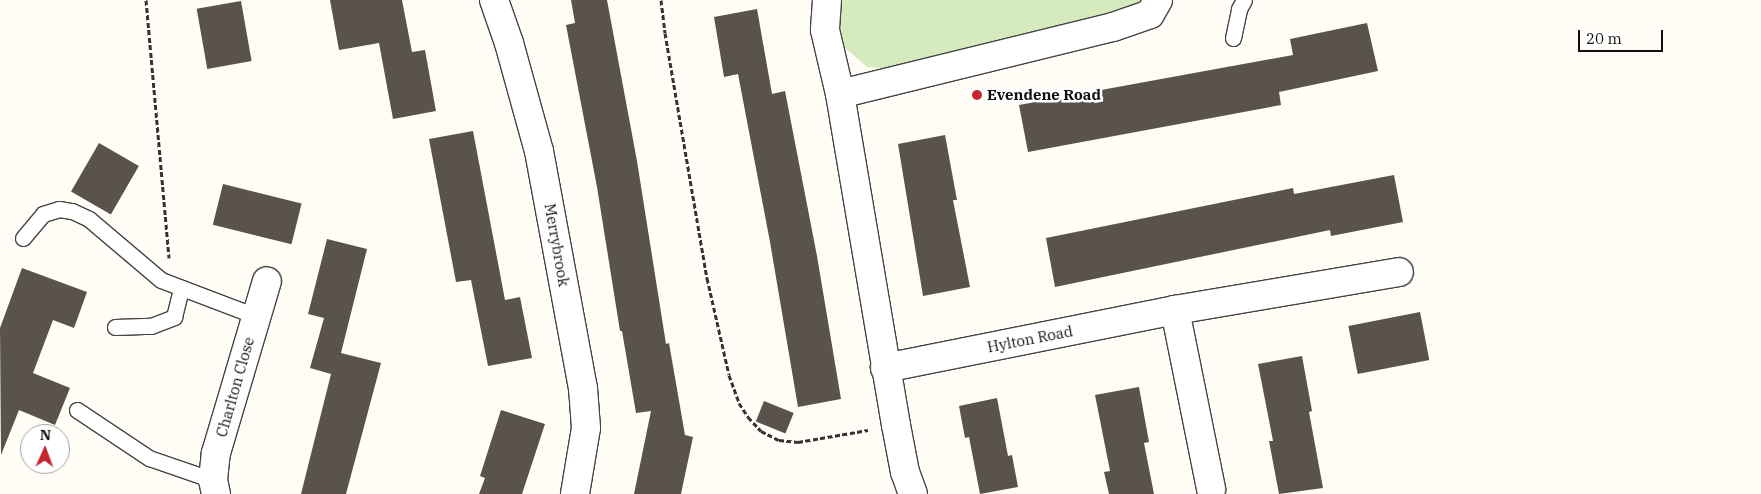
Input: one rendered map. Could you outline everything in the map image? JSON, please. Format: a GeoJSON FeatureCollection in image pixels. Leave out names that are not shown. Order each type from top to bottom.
{"type":"FeatureCollection","features":[{"type":"Feature","properties":{"kind":"street","name":"Merrybrook"},"geometry":{"type":"LineString","coordinates":[[494,0],[509,43],[539,151],[583,388],[586,428],[575,494]]}},
{"type":"Feature","properties":{"kind":"street"},"geometry":{"type":"LineString","coordinates":[[827,0],[825,30],[840,94],[885,368],[905,472],[914,494]]}},
{"type":"Feature","properties":{"kind":"street"},"geometry":{"type":"LineString","coordinates":[[840,94],[1113,27],[1150,14],[1158,0]]}},
{"type":"Feature","properties":{"kind":"street","name":"Hylton Road"},"geometry":{"type":"LineString","coordinates":[[885,368],[1175,310],[1399,272]]}},
{"type":"Feature","properties":{"kind":"street","name":"Charlton Close"},"geometry":{"type":"LineString","coordinates":[[214,487],[216,453],[267,281]]}},
{"type":"Feature","properties":{"kind":"street"},"geometry":{"type":"LineString","coordinates":[[1175,310],[1211,488]]}},
{"type":"Feature","properties":{"kind":"lane"},"geometry":{"type":"LineString","coordinates":[[1233,38],[1239,9],[1244,0]]}},
{"type":"Feature","properties":{"kind":"lane"},"geometry":{"type":"LineString","coordinates":[[23,238],[43,214],[59,209],[72,212],[89,219],[161,280],[256,316]]}},
{"type":"Feature","properties":{"kind":"lane"},"geometry":{"type":"LineString","coordinates":[[115,327],[151,326],[174,317],[181,288]]}},
{"type":"Feature","properties":{"kind":"lane"},"geometry":{"type":"LineString","coordinates":[[77,410],[149,458],[214,487]]}},
{"type":"Feature","properties":{"kind":"path"},"geometry":{"type":"LineString","coordinates":[[146,0],[170,268],[181,288]]}},
{"type":"Feature","properties":{"kind":"path"},"geometry":{"type":"LineString","coordinates":[[661,0],[707,278],[729,375],[739,403],[748,417],[761,431],[779,440],[798,442],[896,425]]}},
{"type":"Feature","properties":{"kind":"green space"},"geometry":{"type":"Polygon","coordinates":[[[841,0],[1142,0],[1138,5],[1101,20],[921,60],[889,69],[867,67],[844,47],[840,19],[841,0]]]}},
{"type":"Feature","properties":{"kind":"building"},"geometry":{"type":"Polygon","coordinates":[[[330,0],[402,0],[412,52],[425,50],[436,111],[393,119],[379,43],[339,50],[330,0]]]}},
{"type":"Feature","properties":{"kind":"building"},"geometry":{"type":"Polygon","coordinates":[[[571,0],[607,0],[637,161],[666,344],[669,343],[685,435],[693,437],[681,494],[634,494],[651,411],[636,413],[622,331],[620,331],[597,187],[566,25],[575,23],[571,0]]]}},
{"type":"Feature","properties":{"kind":"building"},"geometry":{"type":"Polygon","coordinates":[[[241,1],[252,61],[207,69],[197,9],[241,1]]]}},
{"type":"Feature","properties":{"kind":"building"},"geometry":{"type":"Polygon","coordinates":[[[757,9],[772,94],[785,91],[817,256],[841,399],[798,407],[770,242],[738,74],[724,77],[714,17],[757,9]]]}},
{"type":"Feature","properties":{"kind":"building"},"geometry":{"type":"Polygon","coordinates":[[[1367,23],[1378,71],[1279,92],[1281,105],[1028,152],[1019,105],[1293,55],[1290,39],[1367,23]]]}},
{"type":"Feature","properties":{"kind":"building"},"geometry":{"type":"Polygon","coordinates":[[[473,131],[505,300],[520,297],[532,358],[488,366],[471,280],[456,282],[429,139],[473,131]]]}},
{"type":"Feature","properties":{"kind":"building"},"geometry":{"type":"Polygon","coordinates":[[[945,135],[957,200],[953,200],[970,287],[923,296],[898,144],[945,135]]]}},
{"type":"Feature","properties":{"kind":"building"},"geometry":{"type":"Polygon","coordinates":[[[99,143],[139,166],[111,214],[71,191],[99,143]]]}},
{"type":"Feature","properties":{"kind":"building"},"geometry":{"type":"Polygon","coordinates":[[[1394,175],[1403,222],[1331,236],[1330,230],[1055,287],[1046,238],[1293,188],[1294,194],[1394,175]]]}},
{"type":"Feature","properties":{"kind":"building"},"geometry":{"type":"Polygon","coordinates":[[[223,184],[302,204],[291,244],[213,225],[223,184]]]}},
{"type":"Feature","properties":{"kind":"building"},"geometry":{"type":"Polygon","coordinates":[[[327,239],[367,249],[341,353],[381,363],[346,494],[301,494],[331,374],[310,368],[324,318],[308,314],[327,239]]]}},
{"type":"Feature","properties":{"kind":"building"},"geometry":{"type":"Polygon","coordinates":[[[22,268],[87,292],[74,328],[53,320],[33,373],[70,388],[55,424],[19,410],[1,455],[0,328],[22,268]]]}},
{"type":"Feature","properties":{"kind":"building"},"geometry":{"type":"Polygon","coordinates":[[[1420,312],[1429,360],[1358,374],[1348,326],[1420,312]]]}},
{"type":"Feature","properties":{"kind":"building"},"geometry":{"type":"Polygon","coordinates":[[[1302,356],[1312,411],[1309,412],[1323,488],[1279,494],[1269,441],[1273,441],[1258,364],[1302,356]]]}},
{"type":"Feature","properties":{"kind":"building"},"geometry":{"type":"Polygon","coordinates":[[[1139,387],[1149,442],[1144,443],[1154,494],[1109,494],[1104,472],[1110,471],[1095,395],[1139,387]]]}},
{"type":"Feature","properties":{"kind":"building"},"geometry":{"type":"Polygon","coordinates":[[[997,398],[1008,456],[1012,455],[1018,487],[980,494],[969,437],[965,438],[959,406],[997,398]]]}},
{"type":"Feature","properties":{"kind":"building"},"geometry":{"type":"Polygon","coordinates":[[[764,401],[794,413],[785,433],[756,421],[764,401]]]}},
{"type":"Feature","properties":{"kind":"building"},"geometry":{"type":"Polygon","coordinates":[[[501,410],[545,424],[522,494],[479,494],[485,478],[480,476],[501,410]]]}},
{"type":"Feature","properties":{"kind":"place","name":"Evendene Road"},"geometry":{"type":"Point","coordinates":[977,95]}}]}
